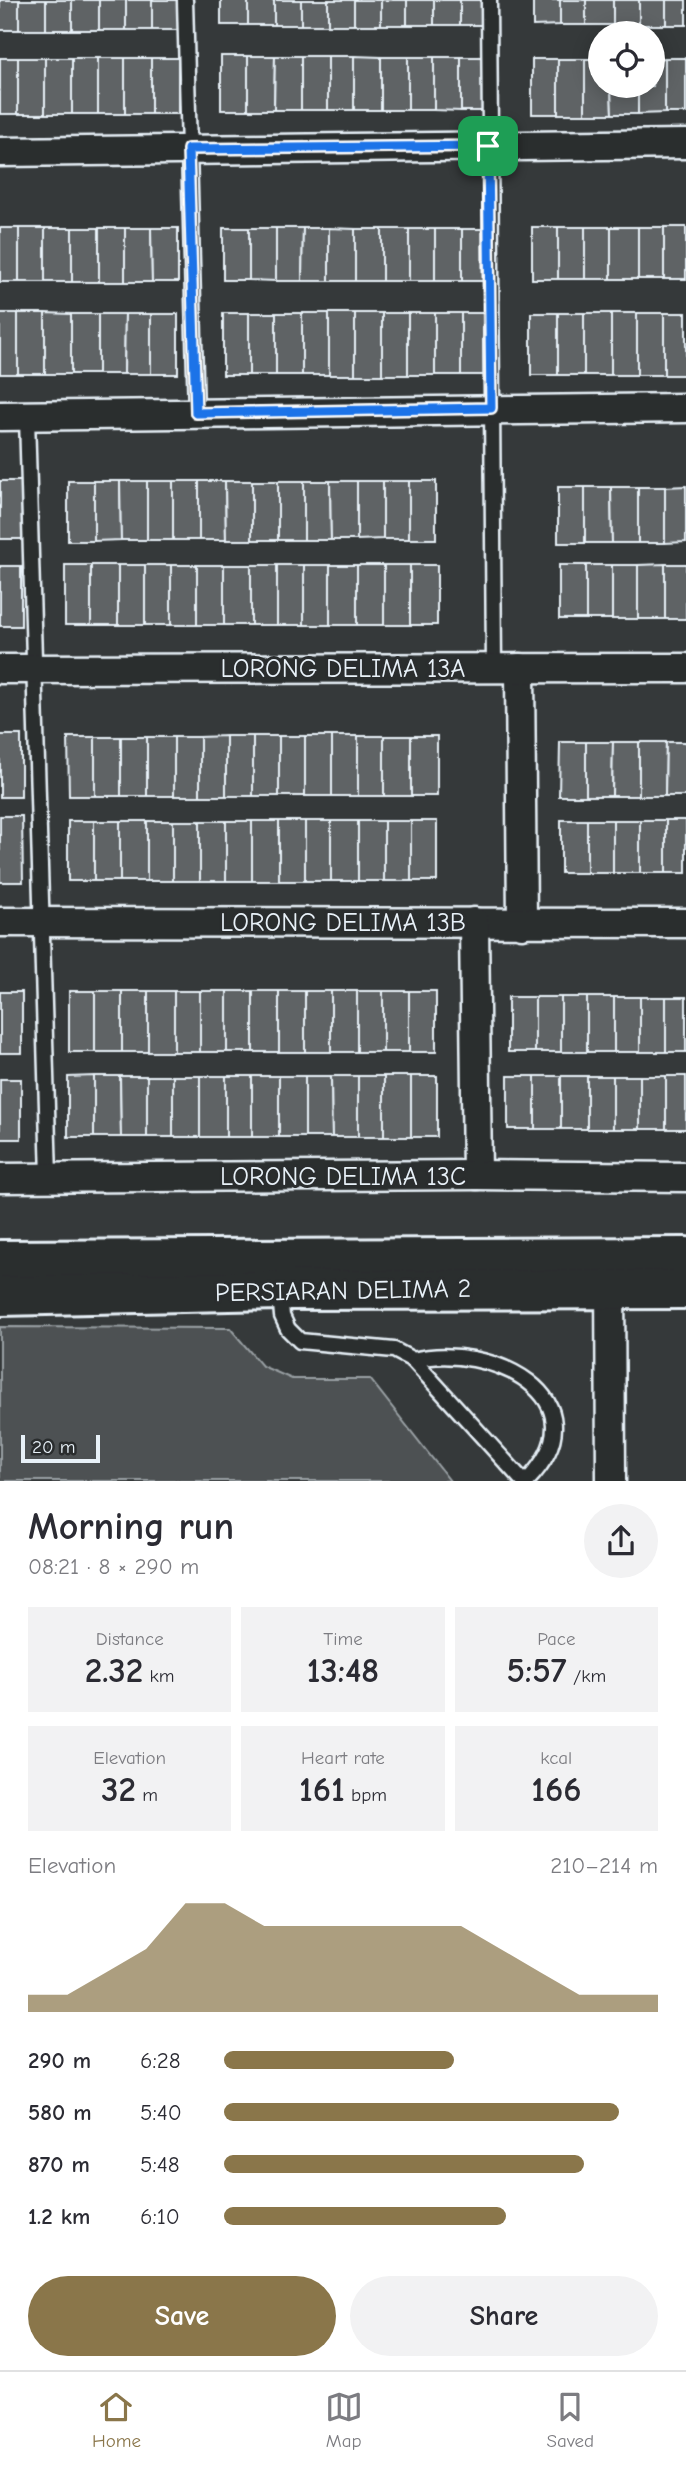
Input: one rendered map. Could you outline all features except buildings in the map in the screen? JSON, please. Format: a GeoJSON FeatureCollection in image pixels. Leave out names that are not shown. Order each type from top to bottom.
{"type":"FeatureCollection","features":[{"type":"Feature","properties":{"kind":"street"},"geometry":{"type":"LineString","coordinates":[[0,152],[686,144]]}},
{"type":"Feature","properties":{"kind":"street"},"geometry":{"type":"LineString","coordinates":[[13,417],[491,408],[686,408]]}},
{"type":"Feature","properties":{"kind":"street"},"geometry":{"type":"LineString","coordinates":[[507,668],[522,923]]}},
{"type":"Feature","properties":{"kind":"street","name":"LORONG DELIMA 13A"},"geometry":{"type":"LineString","coordinates":[[0,669],[686,668]]}},
{"type":"Feature","properties":{"kind":"street","name":"LORONG DELIMA 13B"},"geometry":{"type":"LineString","coordinates":[[0,922],[686,923]]}},
{"type":"Feature","properties":{"kind":"street"},"geometry":{"type":"LineString","coordinates":[[474,922],[477,1175]]}},
{"type":"Feature","properties":{"kind":"street","name":"LORONG DELIMA 13C"},"geometry":{"type":"LineString","coordinates":[[0,1178],[477,1175],[686,1177]]}},
{"type":"Feature","properties":{"kind":"street","name":"PERSIARAN DELIMA 2"},"geometry":{"type":"LineString","coordinates":[[0,1296],[279,1290],[610,1273],[686,1257]]}},
{"type":"Feature","properties":{"kind":"street","name":"PERSIARAN DELIMA 2"},"geometry":{"type":"LineString","coordinates":[[0,1260],[610,1273],[686,1289]]}},
{"type":"Feature","properties":{"kind":"street"},"geometry":{"type":"LineString","coordinates":[[610,1273],[611,1481]]}},
{"type":"Feature","properties":{"kind":"lane"},"geometry":{"type":"LineString","coordinates":[[185,0],[196,413]]}},
{"type":"Feature","properties":{"kind":"lane"},"geometry":{"type":"LineString","coordinates":[[489,0],[491,408],[507,668]]}},
{"type":"Feature","properties":{"kind":"lane"},"geometry":{"type":"LineString","coordinates":[[13,417],[35,669],[50,1177]]}},
{"type":"Feature","properties":{"kind":"lane"},"geometry":{"type":"LineString","coordinates":[[279,1290],[282,1316],[288,1329],[300,1341],[394,1350],[413,1360],[525,1481],[544,1463],[551,1446],[551,1409],[542,1391],[527,1379],[471,1358],[433,1355],[413,1360]]}},
{"type":"Feature","properties":{"kind":"shaded area"},"geometry":{"type":"Polygon","coordinates":[[[0,1327],[230,1328],[262,1366],[292,1379],[370,1379],[450,1481],[0,1481],[0,1327]]]}},
{"type":"Feature","properties":{"kind":"route"},"geometry":{"type":"LineString","coordinates":[[488,146],[491,408],[196,413],[188,149],[488,146]]}}]}
